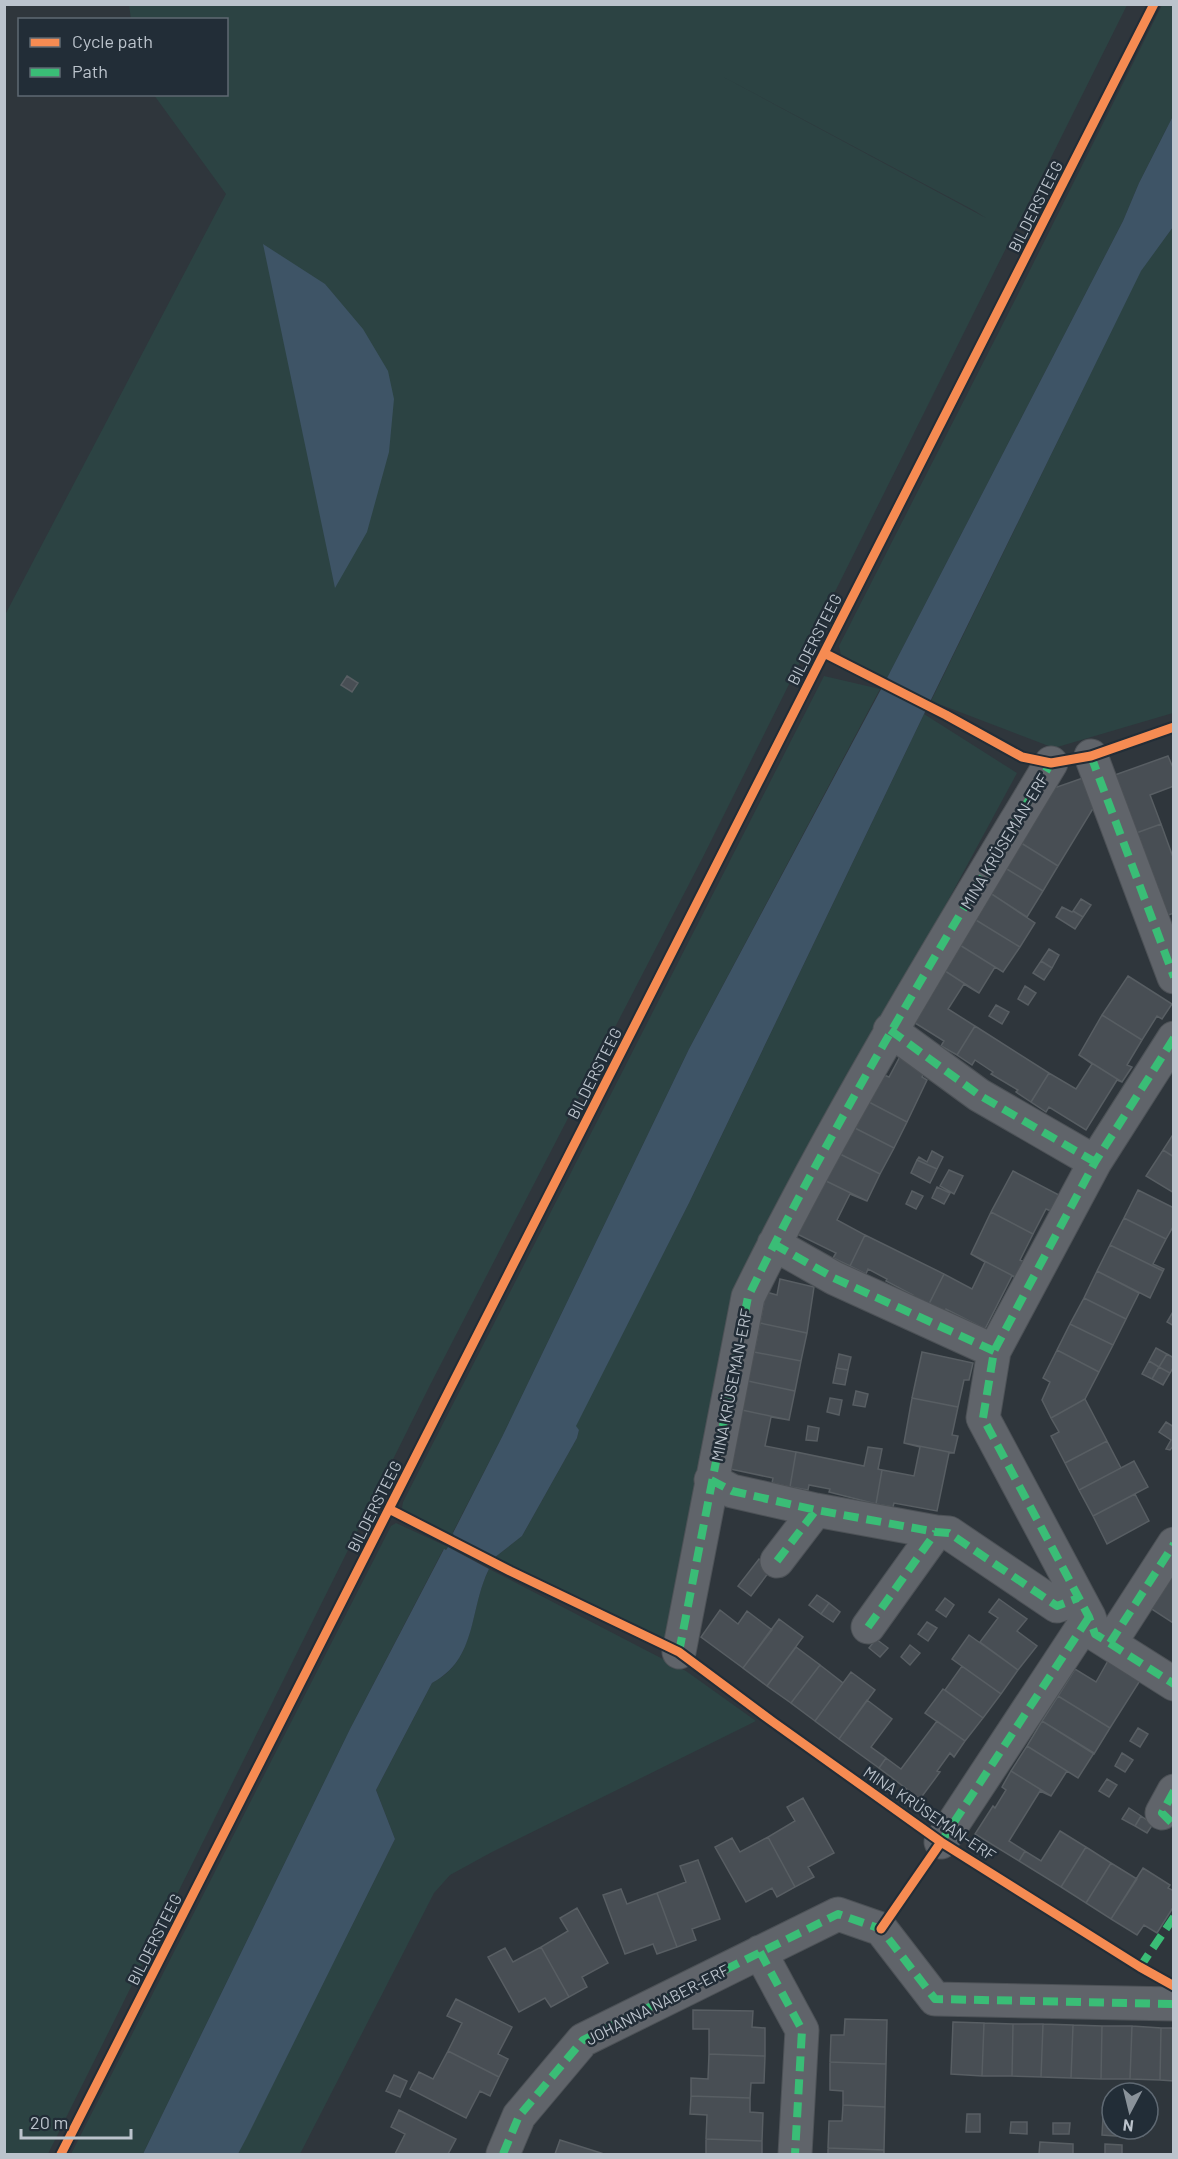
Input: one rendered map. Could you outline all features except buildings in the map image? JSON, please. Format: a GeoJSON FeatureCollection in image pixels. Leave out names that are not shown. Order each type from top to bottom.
{"type":"FeatureCollection","features":[{"type":"Feature","properties":{"kind":"street"},"geometry":{"type":"LineString","coordinates":[[1091,756],[1173,977]]}},
{"type":"Feature","properties":{"kind":"street","name":"MINA KRÜSEMAN-ERF"},"geometry":{"type":"LineString","coordinates":[[679,1652],[722,1485],[748,1297],[774,1244],[890,1030],[1051,763]]}},
{"type":"Feature","properties":{"kind":"street"},"geometry":{"type":"LineString","coordinates":[[890,1030],[979,1095],[1095,1162]]}},
{"type":"Feature","properties":{"kind":"street"},"geometry":{"type":"LineString","coordinates":[[1173,1038],[1095,1162],[994,1351],[983,1418],[1084,1607],[1095,1634],[1173,1684]]}},
{"type":"Feature","properties":{"kind":"street"},"geometry":{"type":"LineString","coordinates":[[774,1244],[834,1278],[994,1351]]}},
{"type":"Feature","properties":{"kind":"street"},"geometry":{"type":"LineString","coordinates":[[722,1485],[816,1510],[949,1533],[1057,1606],[1084,1607]]}},
{"type":"Feature","properties":{"kind":"street"},"geometry":{"type":"LineString","coordinates":[[777,1561],[816,1510]]}},
{"type":"Feature","properties":{"kind":"street"},"geometry":{"type":"LineString","coordinates":[[868,1628],[936,1532]]}},
{"type":"Feature","properties":{"kind":"street"},"geometry":{"type":"LineString","coordinates":[[1110,1643],[1173,1544]]}},
{"type":"Feature","properties":{"kind":"street"},"geometry":{"type":"LineString","coordinates":[[941,1842],[1084,1607]]}},
{"type":"Feature","properties":{"kind":"street","name":"JOHANNA NABER-ERF"},"geometry":{"type":"LineString","coordinates":[[503,2154],[519,2116],[583,2040],[838,1914],[881,1929],[935,1999],[1173,2004]]}},
{"type":"Feature","properties":{"kind":"street"},"geometry":{"type":"LineString","coordinates":[[760,1953],[802,2030],[795,2154]]}},
{"type":"Feature","properties":{"kind":"green space"},"geometry":{"type":"Polygon","coordinates":[[[129,5],[1127,5],[703,857],[428,1389],[48,2154],[5,2154],[5,615],[226,194],[155,96],[228,96],[228,18],[131,18],[129,5]],[[718,74],[986,218],[975,211],[718,74]]]}},
{"type":"Feature","properties":{"kind":"green space"},"geometry":{"type":"Polygon","coordinates":[[[1162,5],[1173,5],[1173,116],[1139,183],[1123,221],[887,678],[841,655],[839,646],[1162,5]]]}},
{"type":"Feature","properties":{"kind":"green space"},"geometry":{"type":"Polygon","coordinates":[[[1173,227],[1173,713],[1054,748],[931,701],[1141,270],[1173,227]]]}},
{"type":"Feature","properties":{"kind":"green space"},"geometry":{"type":"Polygon","coordinates":[[[824,676],[880,689],[689,1049],[502,1437],[453,1532],[454,1537],[407,1514],[402,1508],[403,1502],[824,676]]]}},
{"type":"Feature","properties":{"kind":"green space"},"geometry":{"type":"Polygon","coordinates":[[[924,714],[1017,773],[787,1198],[669,1641],[494,1558],[522,1536],[577,1438],[579,1430],[575,1426],[689,1203],[924,714]]]}},
{"type":"Feature","properties":{"kind":"green space"},"geometry":{"type":"Polygon","coordinates":[[[396,1523],[448,1547],[443,1550],[350,1729],[143,2154],[71,2154],[391,1526],[396,1523]]]}},
{"type":"Feature","properties":{"kind":"green space"},"geometry":{"type":"Polygon","coordinates":[[[489,1569],[686,1671],[756,1721],[450,1875],[434,1893],[300,2154],[238,2154],[395,1839],[376,1790],[432,1683],[447,1673],[465,1648],[489,1569]]]}},
{"type":"Feature","properties":{"kind":"water"},"geometry":{"type":"Polygon","coordinates":[[[1173,116],[1173,227],[1141,271],[924,714],[689,1203],[576,1426],[579,1430],[577,1438],[522,1536],[494,1558],[454,1537],[453,1533],[502,1437],[689,1049],[887,678],[1123,221],[1139,183],[1173,116]]]}},
{"type":"Feature","properties":{"kind":"water"},"geometry":{"type":"Polygon","coordinates":[[[263,244],[325,284],[363,329],[388,371],[394,399],[389,452],[367,532],[335,588],[263,244]]]}},
{"type":"Feature","properties":{"kind":"water"},"geometry":{"type":"Polygon","coordinates":[[[448,1547],[489,1569],[465,1647],[458,1661],[447,1673],[432,1683],[376,1790],[395,1839],[247,2137],[238,2154],[143,2154],[350,1729],[444,1549],[448,1547]]]}},
{"type":"Feature","properties":{"kind":"marked path"},"geometry":{"type":"LineString","coordinates":[[1091,756],[1174,977]]}},
{"type":"Feature","properties":{"kind":"marked path"},"geometry":{"type":"LineString","coordinates":[[679,1652],[748,1297],[856,1093],[1051,763]]}},
{"type":"Feature","properties":{"kind":"marked path"},"geometry":{"type":"LineString","coordinates":[[890,1030],[979,1095],[1095,1162]]}},
{"type":"Feature","properties":{"kind":"marked path"},"geometry":{"type":"LineString","coordinates":[[1174,1038],[1095,1162],[994,1351],[983,1418],[1089,1617],[1095,1634],[1174,1684]]}},
{"type":"Feature","properties":{"kind":"marked path"},"geometry":{"type":"LineString","coordinates":[[774,1244],[834,1278],[994,1351]]}},
{"type":"Feature","properties":{"kind":"marked path"},"geometry":{"type":"LineString","coordinates":[[711,1480],[732,1491],[816,1510],[949,1533],[1057,1606],[1078,1598]]}},
{"type":"Feature","properties":{"kind":"marked path"},"geometry":{"type":"LineString","coordinates":[[777,1561],[816,1510]]}},
{"type":"Feature","properties":{"kind":"marked path"},"geometry":{"type":"LineString","coordinates":[[868,1627],[936,1532]]}},
{"type":"Feature","properties":{"kind":"marked path"},"geometry":{"type":"LineString","coordinates":[[1110,1643],[1174,1544]]}},
{"type":"Feature","properties":{"kind":"marked path"},"geometry":{"type":"LineString","coordinates":[[941,1842],[1089,1617]]}},
{"type":"Feature","properties":{"kind":"marked path"},"geometry":{"type":"LineString","coordinates":[[1174,1791],[1162,1813],[1174,1825]]}},
{"type":"Feature","properties":{"kind":"marked path"},"geometry":{"type":"LineString","coordinates":[[503,2154],[519,2116],[583,2040],[838,1914],[881,1929],[935,1999],[1174,2004]]}},
{"type":"Feature","properties":{"kind":"marked path"},"geometry":{"type":"LineString","coordinates":[[1140,1967],[1174,1917]]}},
{"type":"Feature","properties":{"kind":"marked path"},"geometry":{"type":"LineString","coordinates":[[760,1952],[802,2030],[795,2154]]}},
{"type":"Feature","properties":{"kind":"cycle path","name":"BILDERSTEEG"},"geometry":{"type":"LineString","coordinates":[[61,2154],[1154,4]]}},
{"type":"Feature","properties":{"kind":"cycle path","name":"BILDERSTEEG"},"geometry":{"type":"LineString","coordinates":[[824,653],[946,715],[1022,757],[1051,763],[1091,756],[1174,727]]}},
{"type":"Feature","properties":{"kind":"cycle path","name":"BILDERSTEEG"},"geometry":{"type":"LineString","coordinates":[[389,1509],[510,1571],[679,1652],[941,1842],[1174,1986]]}},
{"type":"Feature","properties":{"kind":"cycle path"},"geometry":{"type":"LineString","coordinates":[[881,1929],[941,1842]]}}]}
